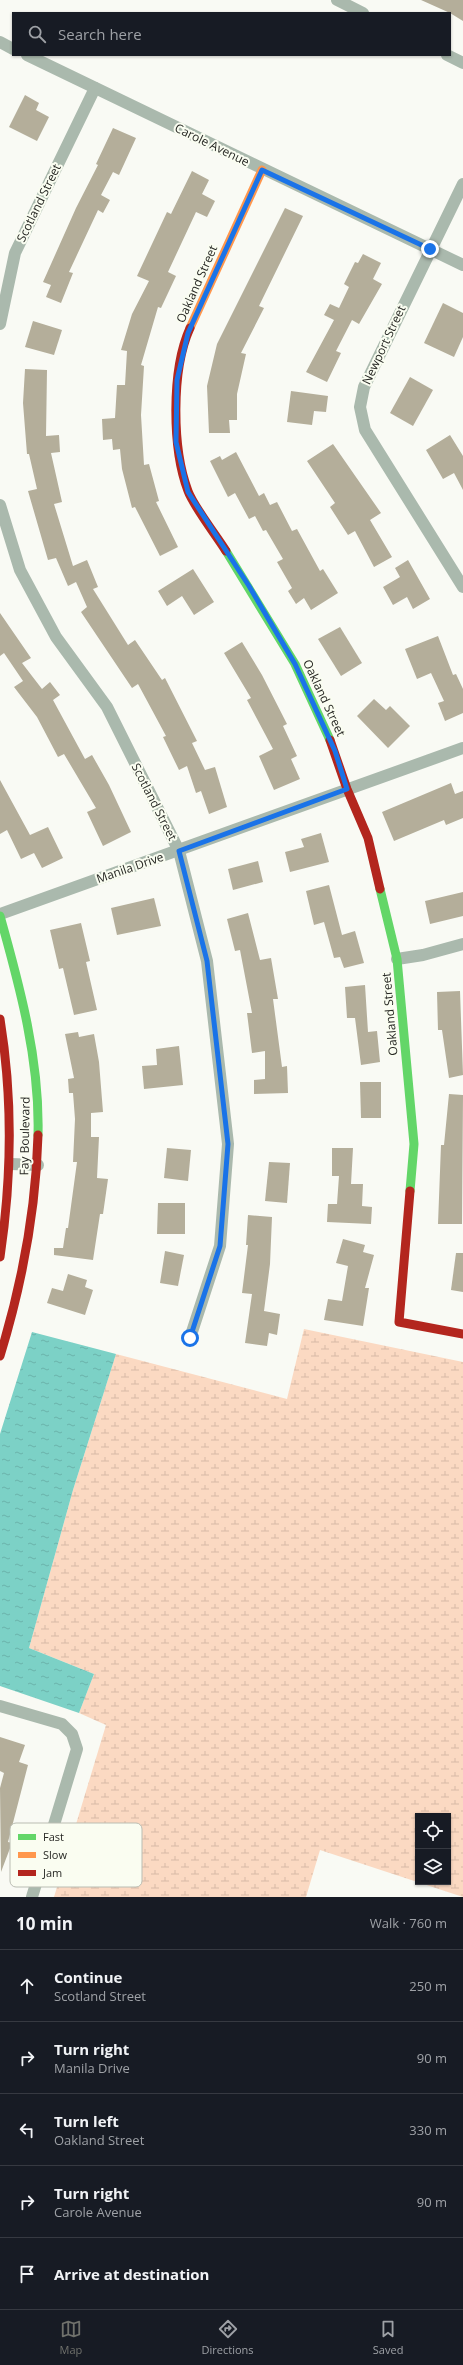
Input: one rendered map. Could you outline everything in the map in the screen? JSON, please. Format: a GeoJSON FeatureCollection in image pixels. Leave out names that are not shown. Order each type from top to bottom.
{"type":"FeatureCollection","features":[{"type":"Feature","properties":{"kind":"street"},"geometry":{"type":"LineString","coordinates":[[337,0],[361,12]]}},
{"type":"Feature","properties":{"kind":"street"},"geometry":{"type":"LineString","coordinates":[[0,42],[12,48]]}},
{"type":"Feature","properties":{"kind":"street","name":"Carole Avenue"},"geometry":{"type":"LineString","coordinates":[[29,56],[262,170],[463,265]]}},
{"type":"Feature","properties":{"kind":"street"},"geometry":{"type":"LineString","coordinates":[[449,56],[463,63]]}},
{"type":"Feature","properties":{"kind":"street","name":"Scotland Street"},"geometry":{"type":"LineString","coordinates":[[0,324],[15,253],[95,88]]}},
{"type":"Feature","properties":{"kind":"street","name":"Oakland Street"},"geometry":{"type":"LineString","coordinates":[[262,170],[188,333],[177,380],[176,442],[188,492],[249,586],[295,664],[335,751],[347,789],[368,838],[397,959],[414,1144],[399,1322],[463,1334]]}},
{"type":"Feature","properties":{"kind":"street","name":"Newport Street"},"geometry":{"type":"LineString","coordinates":[[463,184],[364,387],[360,407],[365,430],[463,587]]}},
{"type":"Feature","properties":{"kind":"street","name":"Scotland Street"},"geometry":{"type":"LineString","coordinates":[[0,505],[20,570],[56,637],[107,707],[179,851],[207,961],[228,1144],[220,1246],[190,1338]]}},
{"type":"Feature","properties":{"kind":"street","name":"Manila Drive"},"geometry":{"type":"LineString","coordinates":[[0,915],[463,748]]}},
{"type":"Feature","properties":{"kind":"street","name":"Fay Boulevard"},"geometry":{"type":"LineString","coordinates":[[0,915],[16,970],[28,1023],[38,1092],[38,1164],[30,1236],[0,1356]]}},
{"type":"Feature","properties":{"kind":"street"},"geometry":{"type":"LineString","coordinates":[[397,959],[423,955],[463,944]]}},
{"type":"Feature","properties":{"kind":"street","name":"Fay Boulevard"},"geometry":{"type":"LineString","coordinates":[[0,1019],[8,1064],[11,1164],[7,1213],[0,1257]]}},
{"type":"Feature","properties":{"kind":"street"},"geometry":{"type":"LineString","coordinates":[[11,1164],[38,1164]]}},
{"type":"Feature","properties":{"kind":"street"},"geometry":{"type":"LineString","coordinates":[[0,1706],[62,1724],[72,1734],[77,1749],[54,1823]]}},
{"type":"Feature","properties":{"kind":"street"},"geometry":{"type":"LineString","coordinates":[[32,1897],[35,1887]]}},
{"type":"Feature","properties":{"kind":"green space"},"geometry":{"type":"Polygon","coordinates":[[[304,1329],[463,1362],[463,1897],[426,1885],[451,1885],[451,1813],[415,1813],[415,1881],[320,1850],[306,1897],[54,1897],[57,1887],[142,1887],[142,1823],[76,1823],[106,1725],[79,1713],[94,1674],[29,1648],[73,1490],[116,1354],[287,1399],[304,1329]]]}},
{"type":"Feature","properties":{"kind":"water"},"geometry":{"type":"Polygon","coordinates":[[[32,1332],[116,1354],[73,1490],[29,1648],[94,1674],[79,1713],[0,1686],[0,1434],[32,1332]]]}},
{"type":"Feature","properties":{"kind":"building"},"geometry":{"type":"Polygon","coordinates":[[[421,0],[463,0],[463,21],[451,14],[451,12],[421,0]]]}},
{"type":"Feature","properties":{"kind":"building"},"geometry":{"type":"Polygon","coordinates":[[[25,95],[39,103],[36,110],[49,117],[37,141],[9,127],[25,95]]]}},
{"type":"Feature","properties":{"kind":"building"},"geometry":{"type":"Polygon","coordinates":[[[113,128],[136,138],[119,175],[113,172],[101,195],[110,200],[103,213],[98,210],[69,272],[73,273],[61,303],[46,297],[51,285],[43,282],[76,208],[98,165],[96,164],[113,128]]]}},
{"type":"Feature","properties":{"kind":"building"},"geometry":{"type":"Polygon","coordinates":[[[192,171],[209,180],[202,194],[215,201],[207,217],[196,212],[168,272],[176,276],[161,308],[158,307],[141,365],[144,366],[141,415],[144,465],[149,464],[159,501],[156,502],[178,547],[160,556],[135,507],[132,508],[122,469],[120,449],[113,450],[112,439],[103,440],[102,419],[115,418],[117,385],[125,385],[127,351],[121,350],[132,314],[149,281],[137,276],[167,212],[171,214],[192,171]]]}},
{"type":"Feature","properties":{"kind":"building"},"geometry":{"type":"Polygon","coordinates":[[[285,208],[303,216],[259,306],[264,308],[241,353],[246,354],[237,394],[237,420],[229,420],[230,433],[209,433],[207,386],[217,344],[285,208]]]}},
{"type":"Feature","properties":{"kind":"building"},"geometry":{"type":"Polygon","coordinates":[[[363,254],[381,263],[373,279],[382,284],[359,324],[352,320],[336,351],[341,353],[327,382],[306,372],[334,320],[324,315],[330,304],[339,308],[349,287],[344,284],[355,262],[358,263],[363,254]]]}},
{"type":"Feature","properties":{"kind":"building"},"geometry":{"type":"Polygon","coordinates":[[[443,303],[463,313],[463,337],[454,357],[424,343],[443,303]]]}},
{"type":"Feature","properties":{"kind":"building"},"geometry":{"type":"Polygon","coordinates":[[[33,321],[62,330],[54,355],[25,347],[33,321]]]}},
{"type":"Feature","properties":{"kind":"building"},"geometry":{"type":"Polygon","coordinates":[[[25,369],[47,370],[46,436],[59,435],[60,452],[51,453],[62,502],[54,504],[73,566],[87,560],[98,587],[93,589],[128,645],[135,640],[162,680],[165,678],[197,741],[192,743],[205,770],[215,767],[227,807],[209,814],[201,791],[196,793],[187,766],[179,770],[163,737],[166,736],[138,684],[132,688],[81,612],[87,607],[76,582],[68,586],[56,558],[48,560],[28,491],[37,489],[29,454],[27,454],[23,403],[25,369]]]}},
{"type":"Feature","properties":{"kind":"building"},"geometry":{"type":"Polygon","coordinates":[[[410,377],[433,390],[413,426],[390,413],[410,377]]]}},
{"type":"Feature","properties":{"kind":"building"},"geometry":{"type":"Polygon","coordinates":[[[291,391],[328,396],[326,412],[314,411],[312,425],[287,422],[291,391]]]}},
{"type":"Feature","properties":{"kind":"building"},"geometry":{"type":"Polygon","coordinates":[[[450,435],[463,456],[463,490],[454,473],[443,479],[426,450],[450,435]]]}},
{"type":"Feature","properties":{"kind":"building"},"geometry":{"type":"Polygon","coordinates":[[[333,444],[381,513],[370,520],[392,557],[374,567],[355,531],[348,535],[330,507],[335,503],[307,461],[333,444]]]}},
{"type":"Feature","properties":{"kind":"building"},"geometry":{"type":"Polygon","coordinates":[[[236,452],[259,496],[264,493],[270,505],[277,502],[292,531],[297,529],[320,571],[323,569],[338,593],[311,610],[304,598],[296,604],[288,591],[292,588],[277,562],[283,559],[266,530],[263,531],[255,516],[249,519],[235,493],[228,497],[210,461],[220,456],[222,460],[236,452]]]}},
{"type":"Feature","properties":{"kind":"building"},"geometry":{"type":"Polygon","coordinates":[[[408,560],[430,599],[413,609],[407,597],[393,605],[383,587],[400,577],[395,568],[408,560]]]}},
{"type":"Feature","properties":{"kind":"building"},"geometry":{"type":"Polygon","coordinates":[[[193,569],[214,602],[194,615],[182,596],[167,606],[158,591],[193,569]]]}},
{"type":"Feature","properties":{"kind":"building"},"geometry":{"type":"Polygon","coordinates":[[[0,613],[31,658],[22,663],[42,689],[50,682],[60,695],[53,700],[85,759],[92,755],[109,785],[131,832],[103,846],[87,812],[96,808],[64,754],[58,757],[37,717],[14,687],[23,681],[4,653],[0,656],[0,613]]]}},
{"type":"Feature","properties":{"kind":"building"},"geometry":{"type":"Polygon","coordinates":[[[340,627],[362,663],[341,676],[318,639],[340,627]]]}},
{"type":"Feature","properties":{"kind":"building"},"geometry":{"type":"Polygon","coordinates":[[[438,636],[453,675],[456,674],[463,689],[463,713],[445,721],[438,703],[444,701],[431,673],[417,679],[405,649],[438,636]]]}},
{"type":"Feature","properties":{"kind":"building"},"geometry":{"type":"Polygon","coordinates":[[[242,642],[262,675],[287,724],[283,726],[297,756],[291,759],[300,779],[274,790],[259,756],[273,749],[247,700],[251,698],[224,653],[242,642]]]}},
{"type":"Feature","properties":{"kind":"building"},"geometry":{"type":"Polygon","coordinates":[[[374,699],[386,710],[390,706],[410,726],[388,748],[357,716],[374,699]]]}},
{"type":"Feature","properties":{"kind":"building"},"geometry":{"type":"Polygon","coordinates":[[[0,780],[30,835],[48,827],[63,858],[42,868],[34,853],[21,859],[7,830],[0,834],[0,780]]]}},
{"type":"Feature","properties":{"kind":"building"},"geometry":{"type":"Polygon","coordinates":[[[451,783],[455,794],[463,791],[463,818],[446,825],[444,820],[394,841],[382,812],[451,783]]]}},
{"type":"Feature","properties":{"kind":"building"},"geometry":{"type":"Polygon","coordinates":[[[321,833],[329,862],[290,872],[285,852],[304,847],[301,839],[321,833]]]}},
{"type":"Feature","properties":{"kind":"building"},"geometry":{"type":"Polygon","coordinates":[[[258,861],[263,882],[233,890],[228,869],[258,861]]]}},
{"type":"Feature","properties":{"kind":"building"},"geometry":{"type":"Polygon","coordinates":[[[329,885],[342,935],[355,931],[364,963],[344,968],[340,957],[334,958],[324,922],[314,925],[306,891],[329,885]]]}},
{"type":"Feature","properties":{"kind":"building"},"geometry":{"type":"Polygon","coordinates":[[[463,892],[463,916],[430,924],[425,901],[463,892]]]}},
{"type":"Feature","properties":{"kind":"building"},"geometry":{"type":"Polygon","coordinates":[[[154,898],[161,926],[117,935],[111,908],[154,898]]]}},
{"type":"Feature","properties":{"kind":"building"},"geometry":{"type":"Polygon","coordinates":[[[248,913],[260,960],[271,958],[278,999],[273,999],[282,1067],[287,1066],[288,1093],[254,1094],[254,1080],[265,1079],[265,1051],[252,1053],[247,1013],[252,1013],[240,950],[235,951],[227,919],[248,913]]]}},
{"type":"Feature","properties":{"kind":"building"},"geometry":{"type":"Polygon","coordinates":[[[81,923],[90,961],[86,962],[97,1010],[74,1015],[63,968],[59,969],[50,930],[81,923]]]}},
{"type":"Feature","properties":{"kind":"building"},"geometry":{"type":"Polygon","coordinates":[[[365,985],[368,1032],[377,1031],[380,1062],[361,1065],[355,1018],[347,1018],[345,987],[365,985]]]}},
{"type":"Feature","properties":{"kind":"building"},"geometry":{"type":"Polygon","coordinates":[[[460,991],[463,1075],[449,1078],[442,1030],[438,1030],[437,992],[460,991]]]}},
{"type":"Feature","properties":{"kind":"building"},"geometry":{"type":"Polygon","coordinates":[[[78,1032],[79,1037],[94,1034],[99,1062],[103,1112],[91,1113],[91,1137],[99,1137],[97,1178],[108,1179],[103,1214],[100,1214],[93,1260],[54,1255],[54,1248],[63,1248],[66,1228],[68,1228],[77,1162],[73,1162],[75,1119],[73,1093],[69,1093],[68,1079],[74,1078],[65,1034],[78,1032]]]}},
{"type":"Feature","properties":{"kind":"building"},"geometry":{"type":"Polygon","coordinates":[[[179,1046],[183,1085],[144,1089],[142,1066],[157,1065],[156,1049],[179,1046]]]}},
{"type":"Feature","properties":{"kind":"building"},"geometry":{"type":"Polygon","coordinates":[[[360,1082],[381,1082],[381,1118],[361,1118],[360,1082]]]}},
{"type":"Feature","properties":{"kind":"building"},"geometry":{"type":"Polygon","coordinates":[[[449,1094],[463,1095],[462,1224],[438,1224],[441,1145],[444,1145],[449,1094]]]}},
{"type":"Feature","properties":{"kind":"building"},"geometry":{"type":"Polygon","coordinates":[[[167,1148],[191,1150],[188,1181],[164,1178],[167,1148]]]}},
{"type":"Feature","properties":{"kind":"building"},"geometry":{"type":"Polygon","coordinates":[[[332,1148],[353,1148],[351,1184],[363,1184],[362,1206],[372,1207],[371,1224],[327,1222],[328,1204],[337,1204],[339,1176],[332,1176],[332,1148]]]}},
{"type":"Feature","properties":{"kind":"building"},"geometry":{"type":"Polygon","coordinates":[[[269,1162],[290,1163],[287,1203],[265,1201],[269,1162]]]}},
{"type":"Feature","properties":{"kind":"building"},"geometry":{"type":"Polygon","coordinates":[[[158,1203],[185,1203],[185,1234],[157,1234],[158,1203]]]}},
{"type":"Feature","properties":{"kind":"building"},"geometry":{"type":"Polygon","coordinates":[[[248,1215],[272,1217],[270,1264],[264,1311],[280,1314],[277,1335],[269,1333],[267,1346],[245,1343],[252,1294],[242,1293],[248,1245],[246,1245],[248,1215]]]}},
{"type":"Feature","properties":{"kind":"building"},"geometry":{"type":"Polygon","coordinates":[[[343,1239],[365,1245],[363,1252],[374,1255],[365,1288],[369,1288],[363,1326],[324,1320],[328,1299],[342,1301],[348,1266],[336,1263],[343,1239]]]}},
{"type":"Feature","properties":{"kind":"building"},"geometry":{"type":"Polygon","coordinates":[[[165,1251],[184,1255],[178,1286],[160,1283],[165,1251]]]}},
{"type":"Feature","properties":{"kind":"building"},"geometry":{"type":"Polygon","coordinates":[[[456,1253],[463,1253],[463,1292],[451,1290],[456,1253]]]}},
{"type":"Feature","properties":{"kind":"building"},"geometry":{"type":"Polygon","coordinates":[[[68,1274],[87,1280],[85,1287],[93,1290],[85,1315],[47,1303],[52,1288],[63,1291],[68,1274]]]}},
{"type":"Feature","properties":{"kind":"building"},"geometry":{"type":"Polygon","coordinates":[[[0,1737],[25,1745],[19,1762],[28,1765],[13,1823],[10,1823],[8,1842],[10,1842],[10,1848],[1,1872],[0,1788],[4,1773],[0,1771],[0,1737]]]}},
{"type":"Feature","properties":{"kind":"traffic: fast"},"geometry":{"type":"LineString","coordinates":[[226,551],[295,664],[330,740]]}},
{"type":"Feature","properties":{"kind":"traffic: fast"},"geometry":{"type":"LineString","coordinates":[[380,889],[397,959],[414,1144],[410,1191]]}},
{"type":"Feature","properties":{"kind":"traffic: fast"},"geometry":{"type":"LineString","coordinates":[[0,916],[15,970],[32,1052],[38,1107],[38,1135]]}},
{"type":"Feature","properties":{"kind":"traffic: slow"},"geometry":{"type":"LineString","coordinates":[[190,328],[262,170]]}},
{"type":"Feature","properties":{"kind":"traffic: jam"},"geometry":{"type":"LineString","coordinates":[[190,328],[179,365],[177,387],[176,410],[179,454],[183,474],[191,498],[226,551]]}},
{"type":"Feature","properties":{"kind":"traffic: jam"},"geometry":{"type":"LineString","coordinates":[[330,740],[347,789],[368,838],[380,889]]}},
{"type":"Feature","properties":{"kind":"traffic: jam"},"geometry":{"type":"LineString","coordinates":[[0,1019],[9,1108],[9,1168],[0,1257]]}},
{"type":"Feature","properties":{"kind":"traffic: jam"},"geometry":{"type":"LineString","coordinates":[[0,1356],[15,1302],[31,1219],[37,1163],[38,1135]]}},
{"type":"Feature","properties":{"kind":"traffic: jam"},"geometry":{"type":"LineString","coordinates":[[410,1191],[399,1322],[463,1334]]}},
{"type":"Feature","properties":{"kind":"route"},"geometry":{"type":"LineString","coordinates":[[190,1338],[220,1246],[228,1144],[207,961],[179,851],[347,789],[335,751],[295,664],[249,586],[188,492],[176,442],[177,380],[188,333],[262,170],[430,249]]}}]}
